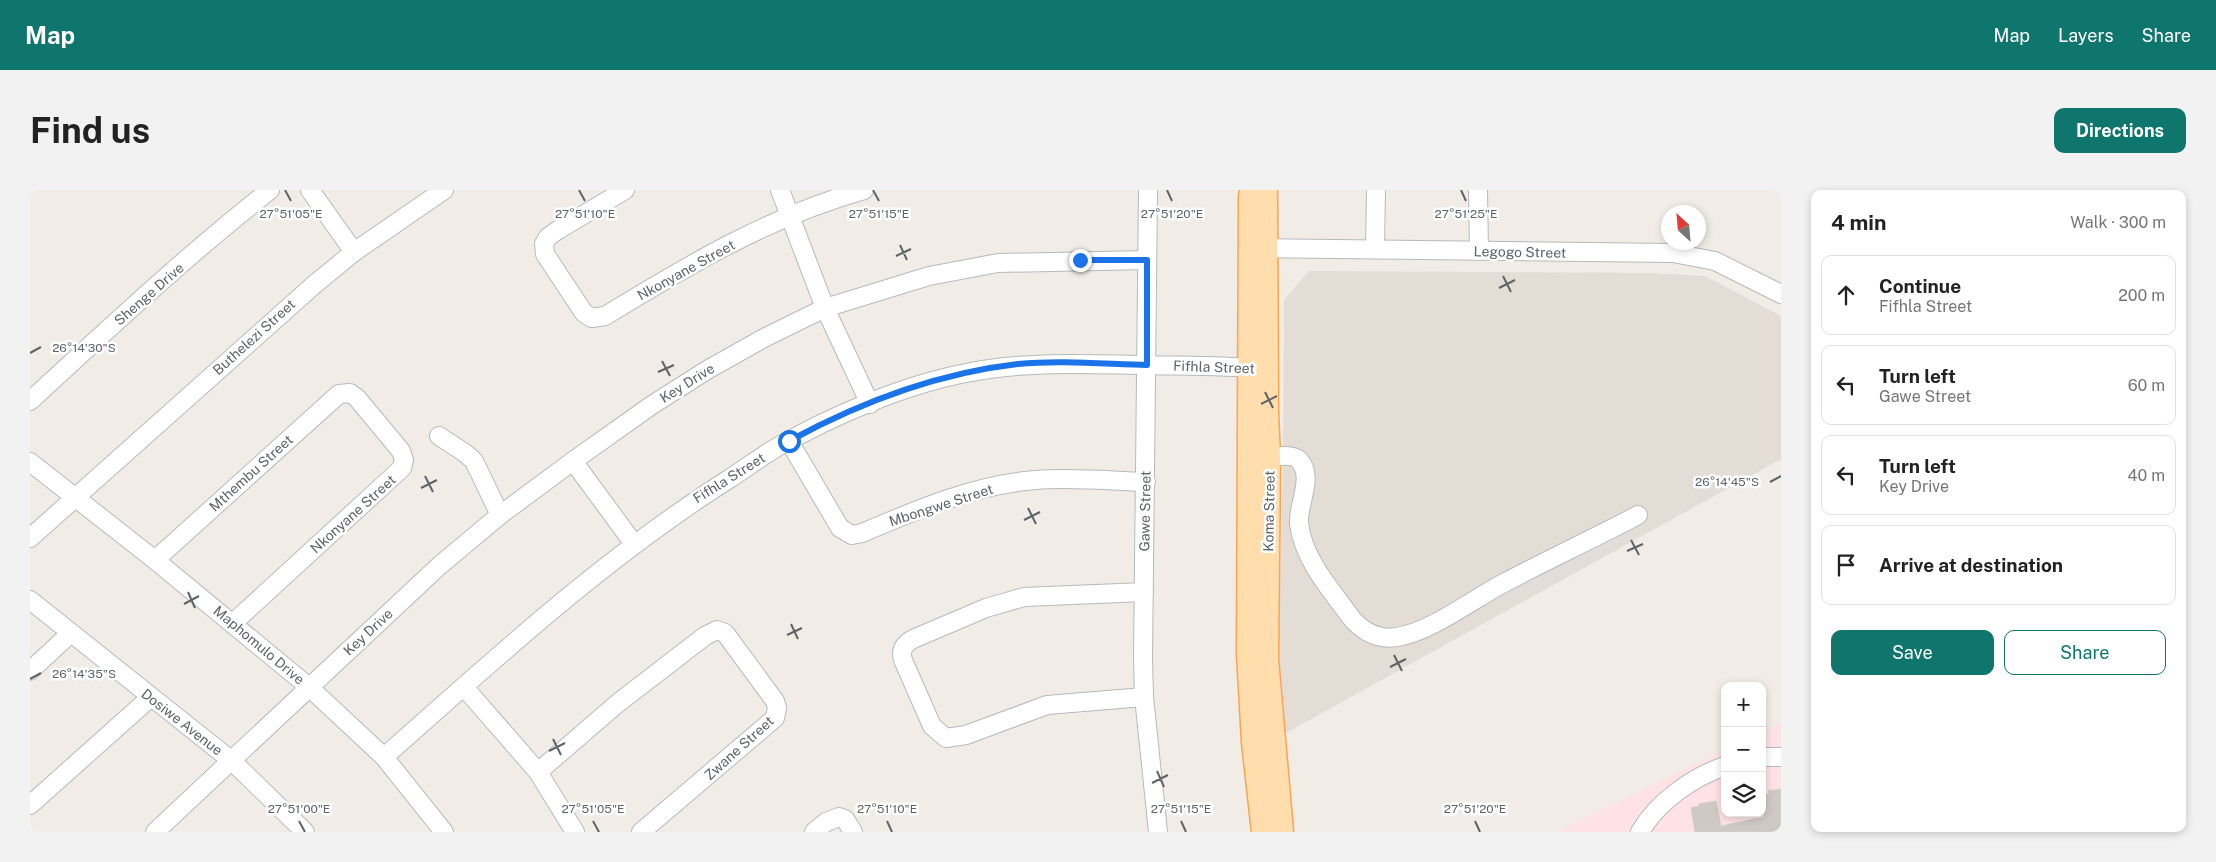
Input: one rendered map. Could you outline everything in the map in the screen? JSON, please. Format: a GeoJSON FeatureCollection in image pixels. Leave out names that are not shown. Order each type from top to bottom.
{"type":"FeatureCollection","features":[{"type":"Feature","properties":{"kind":"main road","name":"Koma Street"},"geometry":{"type":"LineString","coordinates":[[1250,190],[1258,248],[1259,459],[1267,659],[1271,724],[1282,832]]}},
{"type":"Feature","properties":{"kind":"main road","name":"Koma Street"},"geometry":{"type":"LineString","coordinates":[[1258,248],[1266,190]]}},
{"type":"Feature","properties":{"kind":"main road","name":"Koma Street"},"geometry":{"type":"LineString","coordinates":[[1259,459],[1248,654],[1253,742],[1263,832]]}},
{"type":"Feature","properties":{"kind":"street","name":"Shenge Drive"},"geometry":{"type":"LineString","coordinates":[[30,401],[238,215],[270,190]]}},
{"type":"Feature","properties":{"kind":"street"},"geometry":{"type":"LineString","coordinates":[[310,190],[354,252]]}},
{"type":"Feature","properties":{"kind":"street","name":"Buthelezi Street"},"geometry":{"type":"LineString","coordinates":[[30,538],[271,322],[354,252],[444,190]]}},
{"type":"Feature","properties":{"kind":"street","name":"Nkonyane Street"},"geometry":{"type":"LineString","coordinates":[[625,190],[558,230],[548,238],[543,246],[545,254],[584,313],[592,318],[597,319],[605,316],[720,250],[791,215],[864,190]]}},
{"type":"Feature","properties":{"kind":"street"},"geometry":{"type":"LineString","coordinates":[[780,190],[825,308],[870,404]]}},
{"type":"Feature","properties":{"kind":"street","name":"Gawe Street"},"geometry":{"type":"LineString","coordinates":[[1148,190],[1144,697],[1158,832]]}},
{"type":"Feature","properties":{"kind":"street"},"geometry":{"type":"LineString","coordinates":[[1375,249],[1376,190]]}},
{"type":"Feature","properties":{"kind":"street"},"geometry":{"type":"LineString","coordinates":[[1478,190],[1478,252]]}},
{"type":"Feature","properties":{"kind":"street","name":"Legogo Street"},"geometry":{"type":"LineString","coordinates":[[1258,248],[1666,253],[1693,256],[1727,266],[1781,294]]}},
{"type":"Feature","properties":{"kind":"street","name":"Key Drive"},"geometry":{"type":"LineString","coordinates":[[159,831],[439,566],[500,516],[573,461],[652,405],[707,370],[764,338],[825,308],[928,276],[998,263],[1147,260]]}},
{"type":"Feature","properties":{"kind":"street","name":"Fifhla Street"},"geometry":{"type":"LineString","coordinates":[[384,757],[549,612],[634,544],[689,503],[789,441],[819,425],[900,392],[955,376],[1019,364],[1259,368]]}},
{"type":"Feature","properties":{"kind":"street","name":"Mthembu Street"},"geometry":{"type":"LineString","coordinates":[[155,560],[336,396],[344,392],[350,393]]}},
{"type":"Feature","properties":{"kind":"street","name":"Nkonyane Street"},"geometry":{"type":"LineString","coordinates":[[233,623],[402,468],[404,460],[399,448],[357,398],[350,393]]}},
{"type":"Feature","properties":{"kind":"street"},"geometry":{"type":"LineString","coordinates":[[439,436],[465,452],[474,462],[500,516]]}},
{"type":"Feature","properties":{"kind":"street","name":"Mbongwe Street"},"geometry":{"type":"LineString","coordinates":[[789,441],[840,528],[852,535],[939,503],[1020,482],[1047,479],[1146,482]]}},
{"type":"Feature","properties":{"kind":"street"},"geometry":{"type":"LineString","coordinates":[[1259,459],[1294,457],[1300,462],[1305,478],[1300,524],[1306,551],[1353,620],[1372,635],[1384,638],[1398,637],[1416,631],[1638,515]]}},
{"type":"Feature","properties":{"kind":"street"},"geometry":{"type":"LineString","coordinates":[[573,461],[634,544]]}},
{"type":"Feature","properties":{"kind":"street","name":"Maphomulo Drive"},"geometry":{"type":"LineString","coordinates":[[30,462],[155,560],[309,687],[384,757],[444,832]]}},
{"type":"Feature","properties":{"kind":"street"},"geometry":{"type":"LineString","coordinates":[[1144,592],[1041,594],[1014,599],[913,638],[902,648],[903,660],[932,726],[946,738],[966,735],[1047,705],[1144,697]]}},
{"type":"Feature","properties":{"kind":"street","name":"Dosiwe Avenue"},"geometry":{"type":"LineString","coordinates":[[30,600],[232,761],[305,832]]}},
{"type":"Feature","properties":{"kind":"street","name":"Zwane Street"},"geometry":{"type":"LineString","coordinates":[[538,772],[618,703],[705,636],[717,630],[728,635],[775,701],[777,714],[766,728],[641,832]]}},
{"type":"Feature","properties":{"kind":"street"},"geometry":{"type":"LineString","coordinates":[[30,671],[71,633]]}},
{"type":"Feature","properties":{"kind":"street"},"geometry":{"type":"LineString","coordinates":[[464,687],[538,772],[575,832]]}},
{"type":"Feature","properties":{"kind":"street"},"geometry":{"type":"LineString","coordinates":[[30,805],[151,696]]}},
{"type":"Feature","properties":{"kind":"street"},"geometry":{"type":"LineString","coordinates":[[1766,757],[1781,757]]}},
{"type":"Feature","properties":{"kind":"street"},"geometry":{"type":"LineString","coordinates":[[1640,832],[1671,797],[1699,777],[1721,768]]}},
{"type":"Feature","properties":{"kind":"street"},"geometry":{"type":"LineString","coordinates":[[814,832],[835,818],[842,818],[850,827]]}},
{"type":"Feature","properties":{"kind":"shaded area"},"geometry":{"type":"Polygon","coordinates":[[[1309,271],[1651,273],[1705,276],[1781,316],[1781,459],[1284,734],[1278,677],[1283,467],[1284,300],[1309,271]]]}},
{"type":"Feature","properties":{"kind":"shaded area"},"geometry":{"type":"Polygon","coordinates":[[[1781,722],[1781,832],[1557,832],[1721,752],[1721,817],[1766,817],[1766,730],[1781,722]]]}},
{"type":"Feature","properties":{"kind":"building"},"geometry":{"type":"Polygon","coordinates":[[[1781,789],[1781,832],[1695,832],[1691,808],[1699,806],[1699,804],[1716,801],[1721,826],[1766,817],[1766,794],[1769,794],[1768,791],[1781,789]]]}},
{"type":"Feature","properties":{"kind":"route"},"geometry":{"type":"LineString","coordinates":[[789,441],[819,425],[900,392],[964,373],[1019,364],[1147,365],[1147,260],[1080,260]]}}]}
